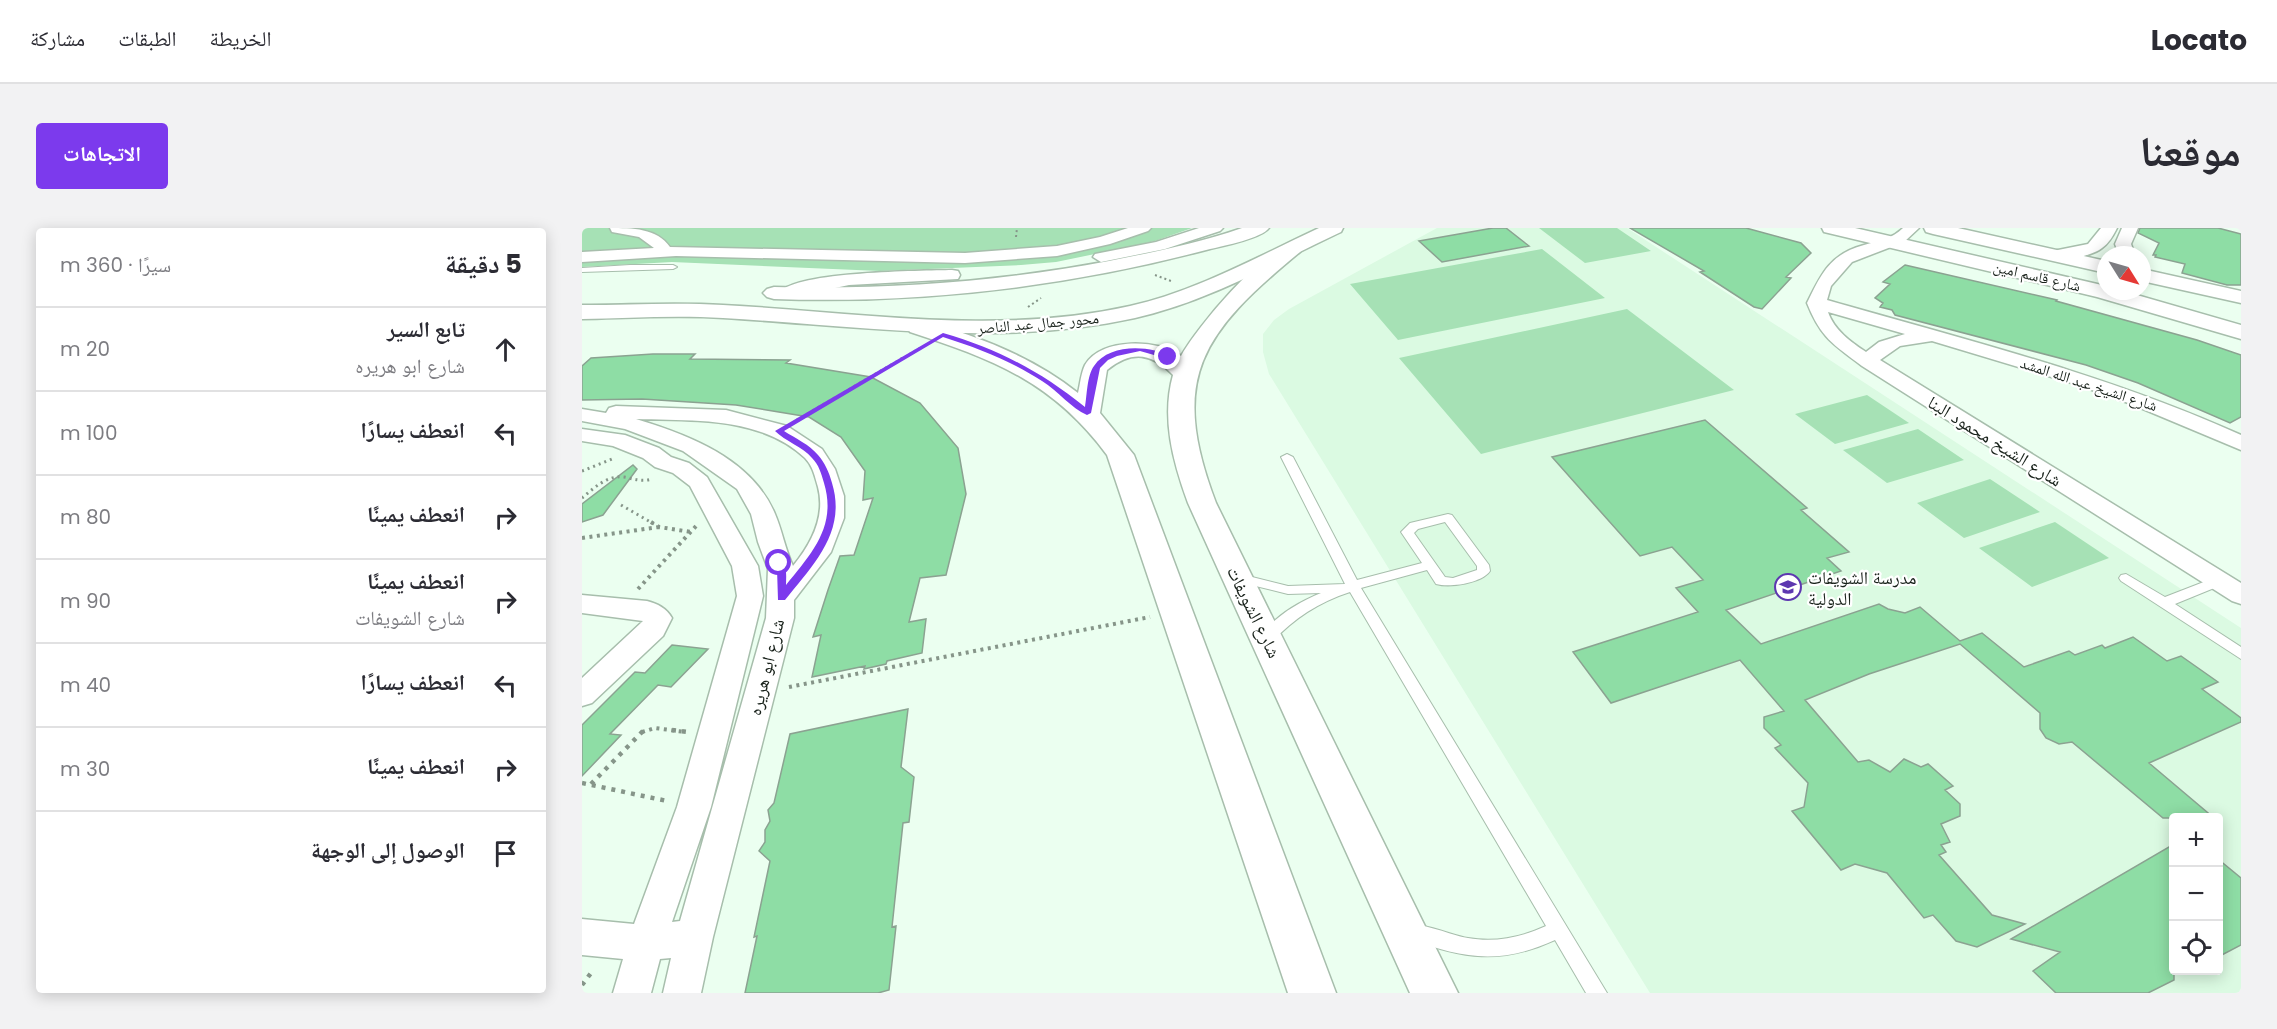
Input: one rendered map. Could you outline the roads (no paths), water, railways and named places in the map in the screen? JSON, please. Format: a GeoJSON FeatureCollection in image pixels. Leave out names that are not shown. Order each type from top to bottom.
{"type":"FeatureCollection","features":[{"type":"Feature","properties":{"kind":"main road"},"geometry":{"type":"LineString","coordinates":[[752,291],[914,293],[1017,283],[1062,277],[1168,255],[1260,228]]}},
{"type":"Feature","properties":{"kind":"main road","name":"محور جمال عبد الناصر"},"geometry":{"type":"LineString","coordinates":[[582,312],[720,311],[808,316],[930,331],[1069,323],[1125,314],[1186,295],[1334,228]]}},
{"type":"Feature","properties":{"kind":"main road","name":"شارع قاسم امين"},"geometry":{"type":"LineString","coordinates":[[1933,228],[2097,265]]}},
{"type":"Feature","properties":{"kind":"main road","name":"شارع قاسم امين"},"geometry":{"type":"LineString","coordinates":[[1840,229],[2103,292],[2241,332]]}},
{"type":"Feature","properties":{"kind":"main road","name":"شارع الشويفات"},"geometry":{"type":"LineString","coordinates":[[1293,248],[1259,277],[1227,310],[1202,342],[1185,373],[1181,405],[1188,465],[1238,577],[1406,928],[1434,993]]}},
{"type":"Feature","properties":{"kind":"main road"},"geometry":{"type":"LineString","coordinates":[[2151,275],[2241,297]]}},
{"type":"Feature","properties":{"kind":"main road"},"geometry":{"type":"LineString","coordinates":[[930,331],[986,349],[1047,381],[1087,413],[1106,433],[1120,455],[1174,612],[1312,993]]}},
{"type":"Feature","properties":{"kind":"main road"},"geometry":{"type":"LineString","coordinates":[[1087,413],[1096,367],[1115,354],[1141,349],[1152,351],[1168,357],[1185,373]]}},
{"type":"Feature","properties":{"kind":"street"},"geometry":{"type":"LineString","coordinates":[[582,257],[664,251],[965,258],[1057,251],[1104,241],[1143,228]]}},
{"type":"Feature","properties":{"kind":"street"},"geometry":{"type":"LineString","coordinates":[[788,293],[837,281],[979,273],[1060,264],[1159,246],[1215,228]]}},
{"type":"Feature","properties":{"kind":"street"},"geometry":{"type":"LineString","coordinates":[[1816,303],[1821,285],[1851,255],[1891,242],[1904,236],[1911,228]]}},
{"type":"Feature","properties":{"kind":"street"},"geometry":{"type":"LineString","coordinates":[[2054,255],[2097,247],[2104,240],[2109,228]]}},
{"type":"Feature","properties":{"kind":"street"},"geometry":{"type":"LineString","coordinates":[[2124,246],[2130,228]]}},
{"type":"Feature","properties":{"kind":"street"},"geometry":{"type":"LineString","coordinates":[[617,229],[651,236],[660,243],[664,251]]}},
{"type":"Feature","properties":{"kind":"street"},"geometry":{"type":"LineString","coordinates":[[1840,229],[1851,255]]}},
{"type":"Feature","properties":{"kind":"street","name":"شارع الشيخ عبد الله المشد"},"geometry":{"type":"LineString","coordinates":[[1816,303],[2101,386],[2162,408],[2241,443]]}},
{"type":"Feature","properties":{"kind":"street","name":"شارع الشيخ محمود البنا"},"geometry":{"type":"LineString","coordinates":[[1816,303],[1820,317],[1830,332],[1846,347],[2241,595]]}},
{"type":"Feature","properties":{"kind":"street","name":"شارع الشيخ عبد الله المشد"},"geometry":{"type":"LineString","coordinates":[[1869,362],[1877,351],[1890,344],[1909,338],[1932,337]]}},
{"type":"Feature","properties":{"kind":"street"},"geometry":{"type":"LineString","coordinates":[[582,414],[620,412],[716,415],[778,431],[814,454],[824,469],[832,496],[832,518],[818,552],[781,598]]}},
{"type":"Feature","properties":{"kind":"street","name":"شارع ابو هريره"},"geometry":{"type":"LineString","coordinates":[[582,414],[630,424],[691,446],[715,461],[746,486],[763,514],[770,542],[782,569],[780,618],[694,937],[682,993]]}},
{"type":"Feature","properties":{"kind":"street","name":"شارع ابو هريره"},"geometry":{"type":"LineString","coordinates":[[582,435],[617,440],[651,453],[663,462],[681,468],[699,482],[745,566],[750,596],[715,735],[694,807],[646,943],[632,993]]}},
{"type":"Feature","properties":{"kind":"street"},"geometry":{"type":"LineString","coordinates":[[582,604],[647,610],[658,618],[653,629],[582,695]]}},
{"type":"Feature","properties":{"kind":"street"},"geometry":{"type":"LineString","coordinates":[[582,937],[646,943],[694,937]]}},
{"type":"Feature","properties":{"kind":"lane"},"geometry":{"type":"LineString","coordinates":[[582,270],[673,267]]}},
{"type":"Feature","properties":{"kind":"lane"},"geometry":{"type":"LineString","coordinates":[[1287,457],[1353,586],[1597,993]]}},
{"type":"Feature","properties":{"kind":"lane"},"geometry":{"type":"LineString","coordinates":[[1448,518],[1477,556],[1484,571],[1444,582],[1429,565],[1407,530],[1414,526],[1448,518]]}},
{"type":"Feature","properties":{"kind":"lane"},"geometry":{"type":"LineString","coordinates":[[1267,638],[1285,618],[1308,605],[1353,586],[1429,565]]}},
{"type":"Feature","properties":{"kind":"lane"},"geometry":{"type":"LineString","coordinates":[[1238,577],[1288,590],[1353,586]]}},
{"type":"Feature","properties":{"kind":"lane"},"geometry":{"type":"LineString","coordinates":[[2127,578],[2241,654]]}},
{"type":"Feature","properties":{"kind":"lane"},"geometry":{"type":"LineString","coordinates":[[2164,603],[2219,581]]}},
{"type":"Feature","properties":{"kind":"lane"},"geometry":{"type":"LineString","coordinates":[[1406,928],[1450,945],[1494,949],[1534,941],[1559,929]]}},
{"type":"Feature","properties":{"kind":"place","name":"مدرسة الشويفات الدولية"},"geometry":{"type":"Point","coordinates":[1788,587]}}]}
